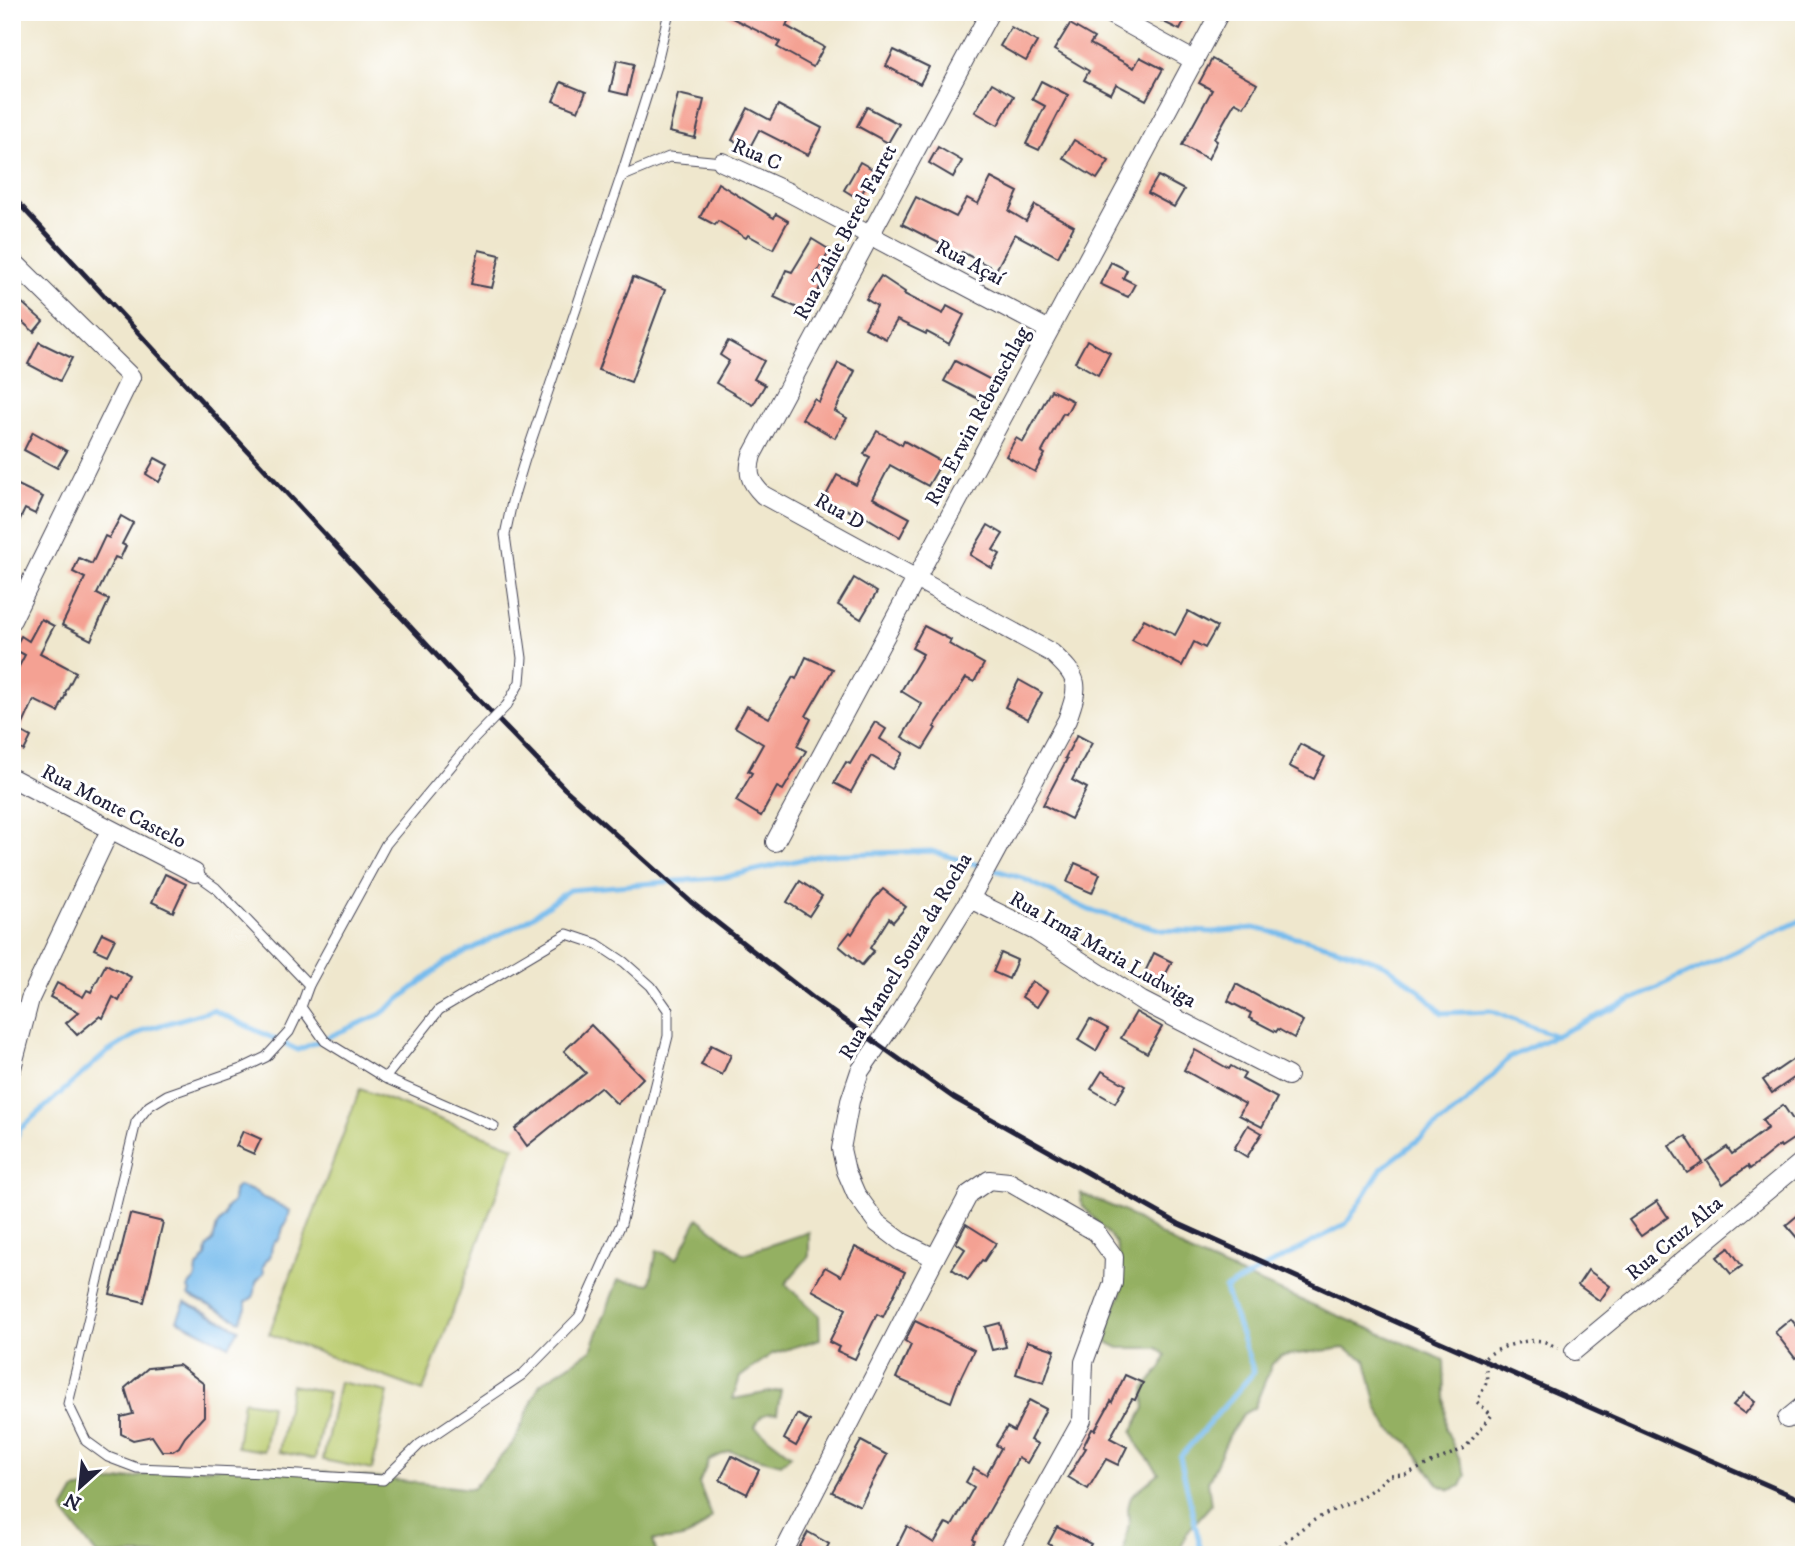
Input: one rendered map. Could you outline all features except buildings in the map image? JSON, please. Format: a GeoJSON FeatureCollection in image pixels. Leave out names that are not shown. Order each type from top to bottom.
{"type":"FeatureCollection","features":[{"type":"Feature","properties":{"kind":"street","name":"Rua Zahie Bered Farret"},"geometry":{"type":"LineString","coordinates":[[750,477],[752,455],[990,12]]}},
{"type":"Feature","properties":{"kind":"street"},"geometry":{"type":"LineString","coordinates":[[1106,12],[1195,61]]}},
{"type":"Feature","properties":{"kind":"street","name":"Rua Erwin Rebenschlag"},"geometry":{"type":"LineString","coordinates":[[775,842],[1220,12]]}},
{"type":"Feature","properties":{"kind":"street","name":"Rua C"},"geometry":{"type":"LineString","coordinates":[[722,162],[788,192],[869,235]]}},
{"type":"Feature","properties":{"kind":"street","name":"Rua Açaí"},"geometry":{"type":"LineString","coordinates":[[869,235],[1049,330]]}},
{"type":"Feature","properties":{"kind":"street"},"geometry":{"type":"LineString","coordinates":[[12,260],[131,377],[12,620]]}},
{"type":"Feature","properties":{"kind":"street","name":"Rua D"},"geometry":{"type":"LineString","coordinates":[[750,477],[763,495],[916,578]]}},
{"type":"Feature","properties":{"kind":"street","name":"Rua Manoel Souza da Rocha"},"geometry":{"type":"LineString","coordinates":[[916,578],[1052,653],[1075,678],[1075,699],[1067,720],[970,899],[860,1071],[850,1101],[841,1149],[846,1171],[856,1194],[877,1223],[902,1242],[935,1258]]}},
{"type":"Feature","properties":{"kind":"street","name":"Rua Monte Castelo"},"geometry":{"type":"LineString","coordinates":[[12,779],[195,873]]}},
{"type":"Feature","properties":{"kind":"street"},"geometry":{"type":"LineString","coordinates":[[12,1068],[30,999],[110,830]]}},
{"type":"Feature","properties":{"kind":"street","name":"Rua Irmã Maria Ludwiga"},"geometry":{"type":"LineString","coordinates":[[970,899],[1035,930],[1142,1002],[1289,1076]]}},
{"type":"Feature","properties":{"kind":"street","name":"Rua Cruz Alta"},"geometry":{"type":"LineString","coordinates":[[1574,1351],[1804,1160]]}},
{"type":"Feature","properties":{"kind":"street"},"geometry":{"type":"LineString","coordinates":[[782,1555],[969,1194],[989,1180],[1009,1182],[1096,1232],[1114,1257],[1113,1283],[1084,1362],[1082,1420],[1007,1555]]}},
{"type":"Feature","properties":{"kind":"street"},"geometry":{"type":"LineString","coordinates":[[1787,1419],[1804,1405]]}},
{"type":"Feature","properties":{"kind":"lane"},"geometry":{"type":"LineString","coordinates":[[385,1078],[439,1010],[567,934],[597,943],[651,986],[668,1010],[668,1036],[621,1224],[579,1317],[522,1375],[420,1444],[383,1480],[136,1468],[108,1457],[86,1441],[68,1404],[136,1122],[149,1106],[167,1095],[266,1057],[289,1032],[309,985],[386,845],[472,741],[507,705],[520,682],[522,658],[505,535],[512,502],[621,177],[656,66],[669,12]]}},
{"type":"Feature","properties":{"kind":"lane","name":"Rua C"},"geometry":{"type":"LineString","coordinates":[[621,177],[669,157],[722,162]]}},
{"type":"Feature","properties":{"kind":"lane"},"geometry":{"type":"LineString","coordinates":[[195,873],[216,888],[309,985]]}},
{"type":"Feature","properties":{"kind":"lane"},"geometry":{"type":"LineString","coordinates":[[301,1007],[325,1041],[385,1078],[494,1126]]}},
{"type":"Feature","properties":{"kind":"path"},"geometry":{"type":"LineString","coordinates":[[1269,1555],[1317,1519],[1378,1487],[1389,1475],[1406,1474],[1465,1448],[1492,1415],[1476,1402],[1487,1381],[1485,1358],[1492,1351],[1525,1342],[1541,1341],[1565,1351],[1574,1351]]}},
{"type":"Feature","properties":{"kind":"green space"},"geometry":{"type":"Polygon","coordinates":[[[360,1089],[514,1147],[423,1391],[269,1334],[360,1089]]]}},
{"type":"Feature","properties":{"kind":"green space"},"geometry":{"type":"Polygon","coordinates":[[[1080,1193],[1123,1211],[1192,1254],[1444,1360],[1446,1429],[1466,1475],[1461,1486],[1450,1490],[1439,1485],[1409,1443],[1389,1429],[1377,1407],[1366,1360],[1344,1348],[1281,1356],[1272,1364],[1254,1408],[1243,1414],[1229,1436],[1208,1482],[1211,1505],[1187,1532],[1178,1555],[1123,1555],[1131,1496],[1159,1473],[1139,1447],[1132,1432],[1145,1408],[1144,1389],[1162,1367],[1166,1355],[1157,1348],[1119,1348],[1107,1342],[1110,1318],[1121,1295],[1122,1269],[1116,1243],[1082,1205],[1080,1193]]]}},
{"type":"Feature","properties":{"kind":"green space"},"geometry":{"type":"Polygon","coordinates":[[[698,1218],[743,1254],[809,1232],[809,1256],[785,1284],[819,1315],[820,1339],[772,1354],[740,1377],[733,1399],[781,1390],[777,1413],[763,1416],[755,1427],[791,1455],[781,1464],[730,1451],[709,1460],[699,1483],[712,1517],[699,1530],[686,1537],[653,1540],[657,1555],[97,1555],[63,1511],[75,1490],[171,1470],[260,1465],[472,1489],[514,1442],[540,1384],[591,1350],[618,1280],[650,1284],[657,1250],[677,1259],[698,1218]]]}},
{"type":"Feature","properties":{"kind":"green space"},"geometry":{"type":"Polygon","coordinates":[[[339,1382],[388,1392],[372,1470],[323,1460],[339,1382]]]}},
{"type":"Feature","properties":{"kind":"green space"},"geometry":{"type":"Polygon","coordinates":[[[291,1385],[328,1392],[315,1459],[279,1452],[291,1385]]]}},
{"type":"Feature","properties":{"kind":"green space"},"geometry":{"type":"Polygon","coordinates":[[[243,1401],[271,1405],[264,1451],[237,1447],[243,1401]]]}},
{"type":"Feature","properties":{"kind":"water"},"geometry":{"type":"Polygon","coordinates":[[[238,1186],[256,1192],[290,1211],[278,1241],[273,1243],[270,1256],[263,1267],[264,1273],[256,1282],[253,1297],[246,1302],[240,1321],[188,1295],[190,1284],[196,1278],[197,1268],[206,1257],[217,1225],[224,1217],[226,1208],[233,1202],[234,1191],[238,1186]]]}},
{"type":"Feature","properties":{"kind":"water"},"geometry":{"type":"Polygon","coordinates":[[[185,1302],[239,1329],[229,1346],[177,1320],[185,1302]]]}},
{"type":"Feature","properties":{"kind":"waterway"},"geometry":{"type":"LineString","coordinates":[[12,1152],[19,1130],[106,1053],[144,1030],[213,1010],[298,1050],[381,1014],[446,962],[526,921],[569,890],[726,877],[821,855],[931,851],[1022,878],[1089,910],[1162,930],[1213,932],[1254,928],[1305,939],[1386,965],[1417,988],[1442,1013],[1491,1011],[1556,1036]]}},
{"type":"Feature","properties":{"kind":"waterway"},"geometry":{"type":"LineString","coordinates":[[1202,1555],[1180,1457],[1254,1372],[1225,1289],[1346,1224],[1382,1168],[1465,1104],[1510,1057],[1804,919]]}},
{"type":"Feature","properties":{"kind":"railway"},"geometry":{"type":"LineString","coordinates":[[12,196],[453,673],[565,789],[691,902],[813,998],[954,1098],[1179,1224],[1804,1501]]}}]}
